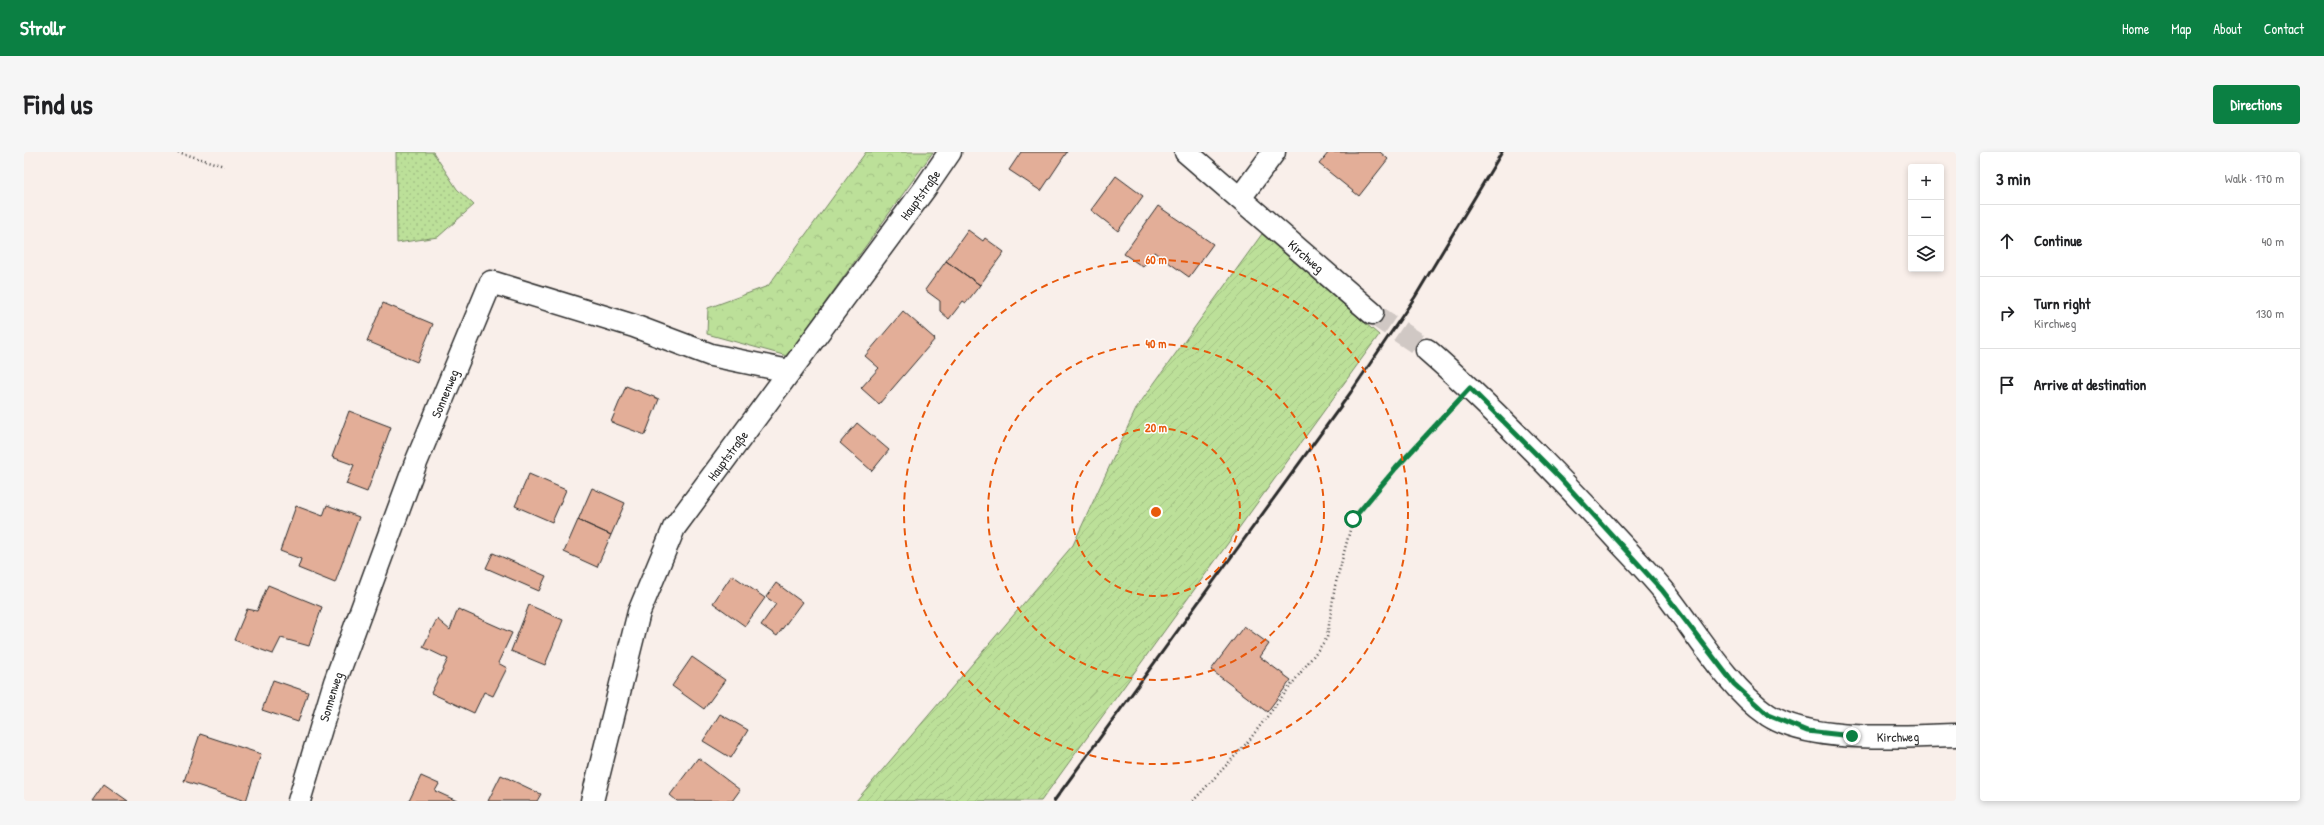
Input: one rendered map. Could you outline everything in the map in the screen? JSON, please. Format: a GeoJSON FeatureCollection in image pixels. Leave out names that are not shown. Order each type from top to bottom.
{"type":"FeatureCollection","features":[{"type":"Feature","properties":{"kind":"street","name":"Hauptstraße"},"geometry":{"type":"LineString","coordinates":[[592,801],[639,612],[674,528],[926,187],[950,152]]}},
{"type":"Feature","properties":{"kind":"street","name":"Kirchweg"},"geometry":{"type":"LineString","coordinates":[[1186,152],[1372,313]]}},
{"type":"Feature","properties":{"kind":"street"},"geometry":{"type":"LineString","coordinates":[[1240,198],[1274,152]]}},
{"type":"Feature","properties":{"kind":"street","name":"Sonnenweg"},"geometry":{"type":"LineString","coordinates":[[299,801],[335,682],[410,479],[491,282],[634,326],[711,355],[789,371]]}},
{"type":"Feature","properties":{"kind":"street","name":"Kirchweg"},"geometry":{"type":"LineString","coordinates":[[1427,350],[1470,388],[1560,478],[1652,578],[1734,684],[1768,715],[1807,731],[1852,736],[1956,735]]}},
{"type":"Feature","properties":{"kind":"path"},"geometry":{"type":"LineString","coordinates":[[178,152],[224,166]]}},
{"type":"Feature","properties":{"kind":"path"},"geometry":{"type":"LineString","coordinates":[[1193,801],[1247,743],[1327,638],[1335,586],[1353,519],[1396,468],[1470,388]]}},
{"type":"Feature","properties":{"kind":"green space"},"geometry":{"type":"Polygon","coordinates":[[[396,152],[433,152],[457,189],[474,205],[438,237],[397,243],[396,152]]]}},
{"type":"Feature","properties":{"kind":"green space"},"geometry":{"type":"Polygon","coordinates":[[[866,152],[933,152],[787,356],[707,334],[708,308],[768,286],[866,152]]]}},
{"type":"Feature","properties":{"kind":"green space"},"geometry":{"type":"Polygon","coordinates":[[[1262,234],[1379,335],[1041,801],[856,801],[1073,545],[1137,407],[1262,234]]]}},
{"type":"Feature","properties":{"kind":"building"},"geometry":{"type":"Polygon","coordinates":[[[1021,152],[1067,152],[1041,191],[1009,170],[1021,152]]]}},
{"type":"Feature","properties":{"kind":"building"},"geometry":{"type":"Polygon","coordinates":[[[1329,152],[1380,152],[1388,159],[1359,196],[1319,164],[1329,152]]]}},
{"type":"Feature","properties":{"kind":"building"},"geometry":{"type":"Polygon","coordinates":[[[1116,176],[1143,196],[1118,231],[1091,210],[1116,176]]]}},
{"type":"Feature","properties":{"kind":"building"},"geometry":{"type":"Polygon","coordinates":[[[1158,206],[1213,244],[1189,277],[1154,252],[1143,267],[1124,254],[1158,206]]]}},
{"type":"Feature","properties":{"kind":"building"},"geometry":{"type":"Polygon","coordinates":[[[968,230],[983,241],[985,238],[1004,252],[980,285],[946,261],[968,230]]]}},
{"type":"Feature","properties":{"kind":"building"},"geometry":{"type":"Polygon","coordinates":[[[946,261],[980,285],[966,303],[963,301],[949,319],[940,311],[940,301],[925,290],[946,261]]]}},
{"type":"Feature","properties":{"kind":"building"},"geometry":{"type":"Polygon","coordinates":[[[383,303],[433,324],[417,362],[367,341],[383,303]]]}},
{"type":"Feature","properties":{"kind":"building"},"geometry":{"type":"Polygon","coordinates":[[[903,311],[935,339],[879,404],[861,388],[879,368],[865,356],[903,311]]]}},
{"type":"Feature","properties":{"kind":"building"},"geometry":{"type":"Polygon","coordinates":[[[626,386],[659,399],[645,435],[611,422],[626,386]]]}},
{"type":"Feature","properties":{"kind":"building"},"geometry":{"type":"Polygon","coordinates":[[[349,411],[391,427],[367,492],[346,484],[354,465],[332,457],[349,411]]]}},
{"type":"Feature","properties":{"kind":"building"},"geometry":{"type":"Polygon","coordinates":[[[857,423],[889,450],[872,471],[840,443],[857,423]]]}},
{"type":"Feature","properties":{"kind":"building"},"geometry":{"type":"Polygon","coordinates":[[[529,474],[566,490],[552,522],[515,506],[529,474]]]}},
{"type":"Feature","properties":{"kind":"building"},"geometry":{"type":"Polygon","coordinates":[[[592,488],[625,503],[611,535],[578,520],[592,488]]]}},
{"type":"Feature","properties":{"kind":"building"},"geometry":{"type":"Polygon","coordinates":[[[327,505],[359,517],[335,583],[298,568],[301,559],[280,551],[296,506],[323,516],[327,505]]]}},
{"type":"Feature","properties":{"kind":"building"},"geometry":{"type":"Polygon","coordinates":[[[578,520],[611,535],[597,567],[564,552],[578,520]]]}},
{"type":"Feature","properties":{"kind":"building"},"geometry":{"type":"Polygon","coordinates":[[[493,553],[546,576],[539,591],[486,568],[493,553]]]}},
{"type":"Feature","properties":{"kind":"building"},"geometry":{"type":"Polygon","coordinates":[[[732,575],[765,598],[745,626],[713,603],[732,575]]]}},
{"type":"Feature","properties":{"kind":"building"},"geometry":{"type":"Polygon","coordinates":[[[776,583],[802,602],[777,636],[761,625],[776,604],[766,597],[776,583]]]}},
{"type":"Feature","properties":{"kind":"building"},"geometry":{"type":"Polygon","coordinates":[[[268,585],[322,607],[309,646],[281,638],[273,654],[234,640],[247,609],[257,611],[268,585]]]}},
{"type":"Feature","properties":{"kind":"building"},"geometry":{"type":"Polygon","coordinates":[[[529,605],[563,620],[545,665],[511,651],[529,605]]]}},
{"type":"Feature","properties":{"kind":"building"},"geometry":{"type":"Polygon","coordinates":[[[458,609],[512,633],[498,663],[507,668],[493,696],[484,692],[474,713],[431,693],[448,659],[423,647],[437,619],[450,630],[458,609]]]}},
{"type":"Feature","properties":{"kind":"building"},"geometry":{"type":"Polygon","coordinates":[[[1244,626],[1269,644],[1260,657],[1291,680],[1267,712],[1211,670],[1244,626]]]}},
{"type":"Feature","properties":{"kind":"building"},"geometry":{"type":"Polygon","coordinates":[[[692,657],[725,680],[704,709],[672,686],[692,657]]]}},
{"type":"Feature","properties":{"kind":"building"},"geometry":{"type":"Polygon","coordinates":[[[273,680],[308,692],[298,722],[262,710],[273,680]]]}},
{"type":"Feature","properties":{"kind":"building"},"geometry":{"type":"Polygon","coordinates":[[[720,714],[748,730],[731,758],[703,741],[720,714]]]}},
{"type":"Feature","properties":{"kind":"building"},"geometry":{"type":"Polygon","coordinates":[[[200,734],[261,754],[246,801],[184,781],[200,734]]]}},
{"type":"Feature","properties":{"kind":"building"},"geometry":{"type":"Polygon","coordinates":[[[698,758],[740,790],[732,801],[677,801],[670,795],[698,758]]]}},
{"type":"Feature","properties":{"kind":"building"},"geometry":{"type":"Polygon","coordinates":[[[501,775],[541,794],[537,801],[488,801],[501,775]]]}},
{"type":"Feature","properties":{"kind":"building"},"geometry":{"type":"Polygon","coordinates":[[[421,776],[439,784],[435,791],[457,801],[409,801],[421,776]]]}},
{"type":"Feature","properties":{"kind":"building"},"geometry":{"type":"Polygon","coordinates":[[[104,784],[128,801],[92,801],[104,784]]]}},
{"type":"Feature","properties":{"kind":"tunnel"},"geometry":{"type":"LineString","coordinates":[[1372,313],[1427,350]]}},
{"type":"Feature","properties":{"kind":"railway"},"geometry":{"type":"LineString","coordinates":[[1054,801],[1351,392],[1415,297],[1502,152]]}},
{"type":"Feature","properties":{"kind":"route"},"geometry":{"type":"LineString","coordinates":[[1353,519],[1396,468],[1470,388],[1560,478],[1662,590],[1734,684],[1768,715],[1807,731],[1852,736]]}}]}
